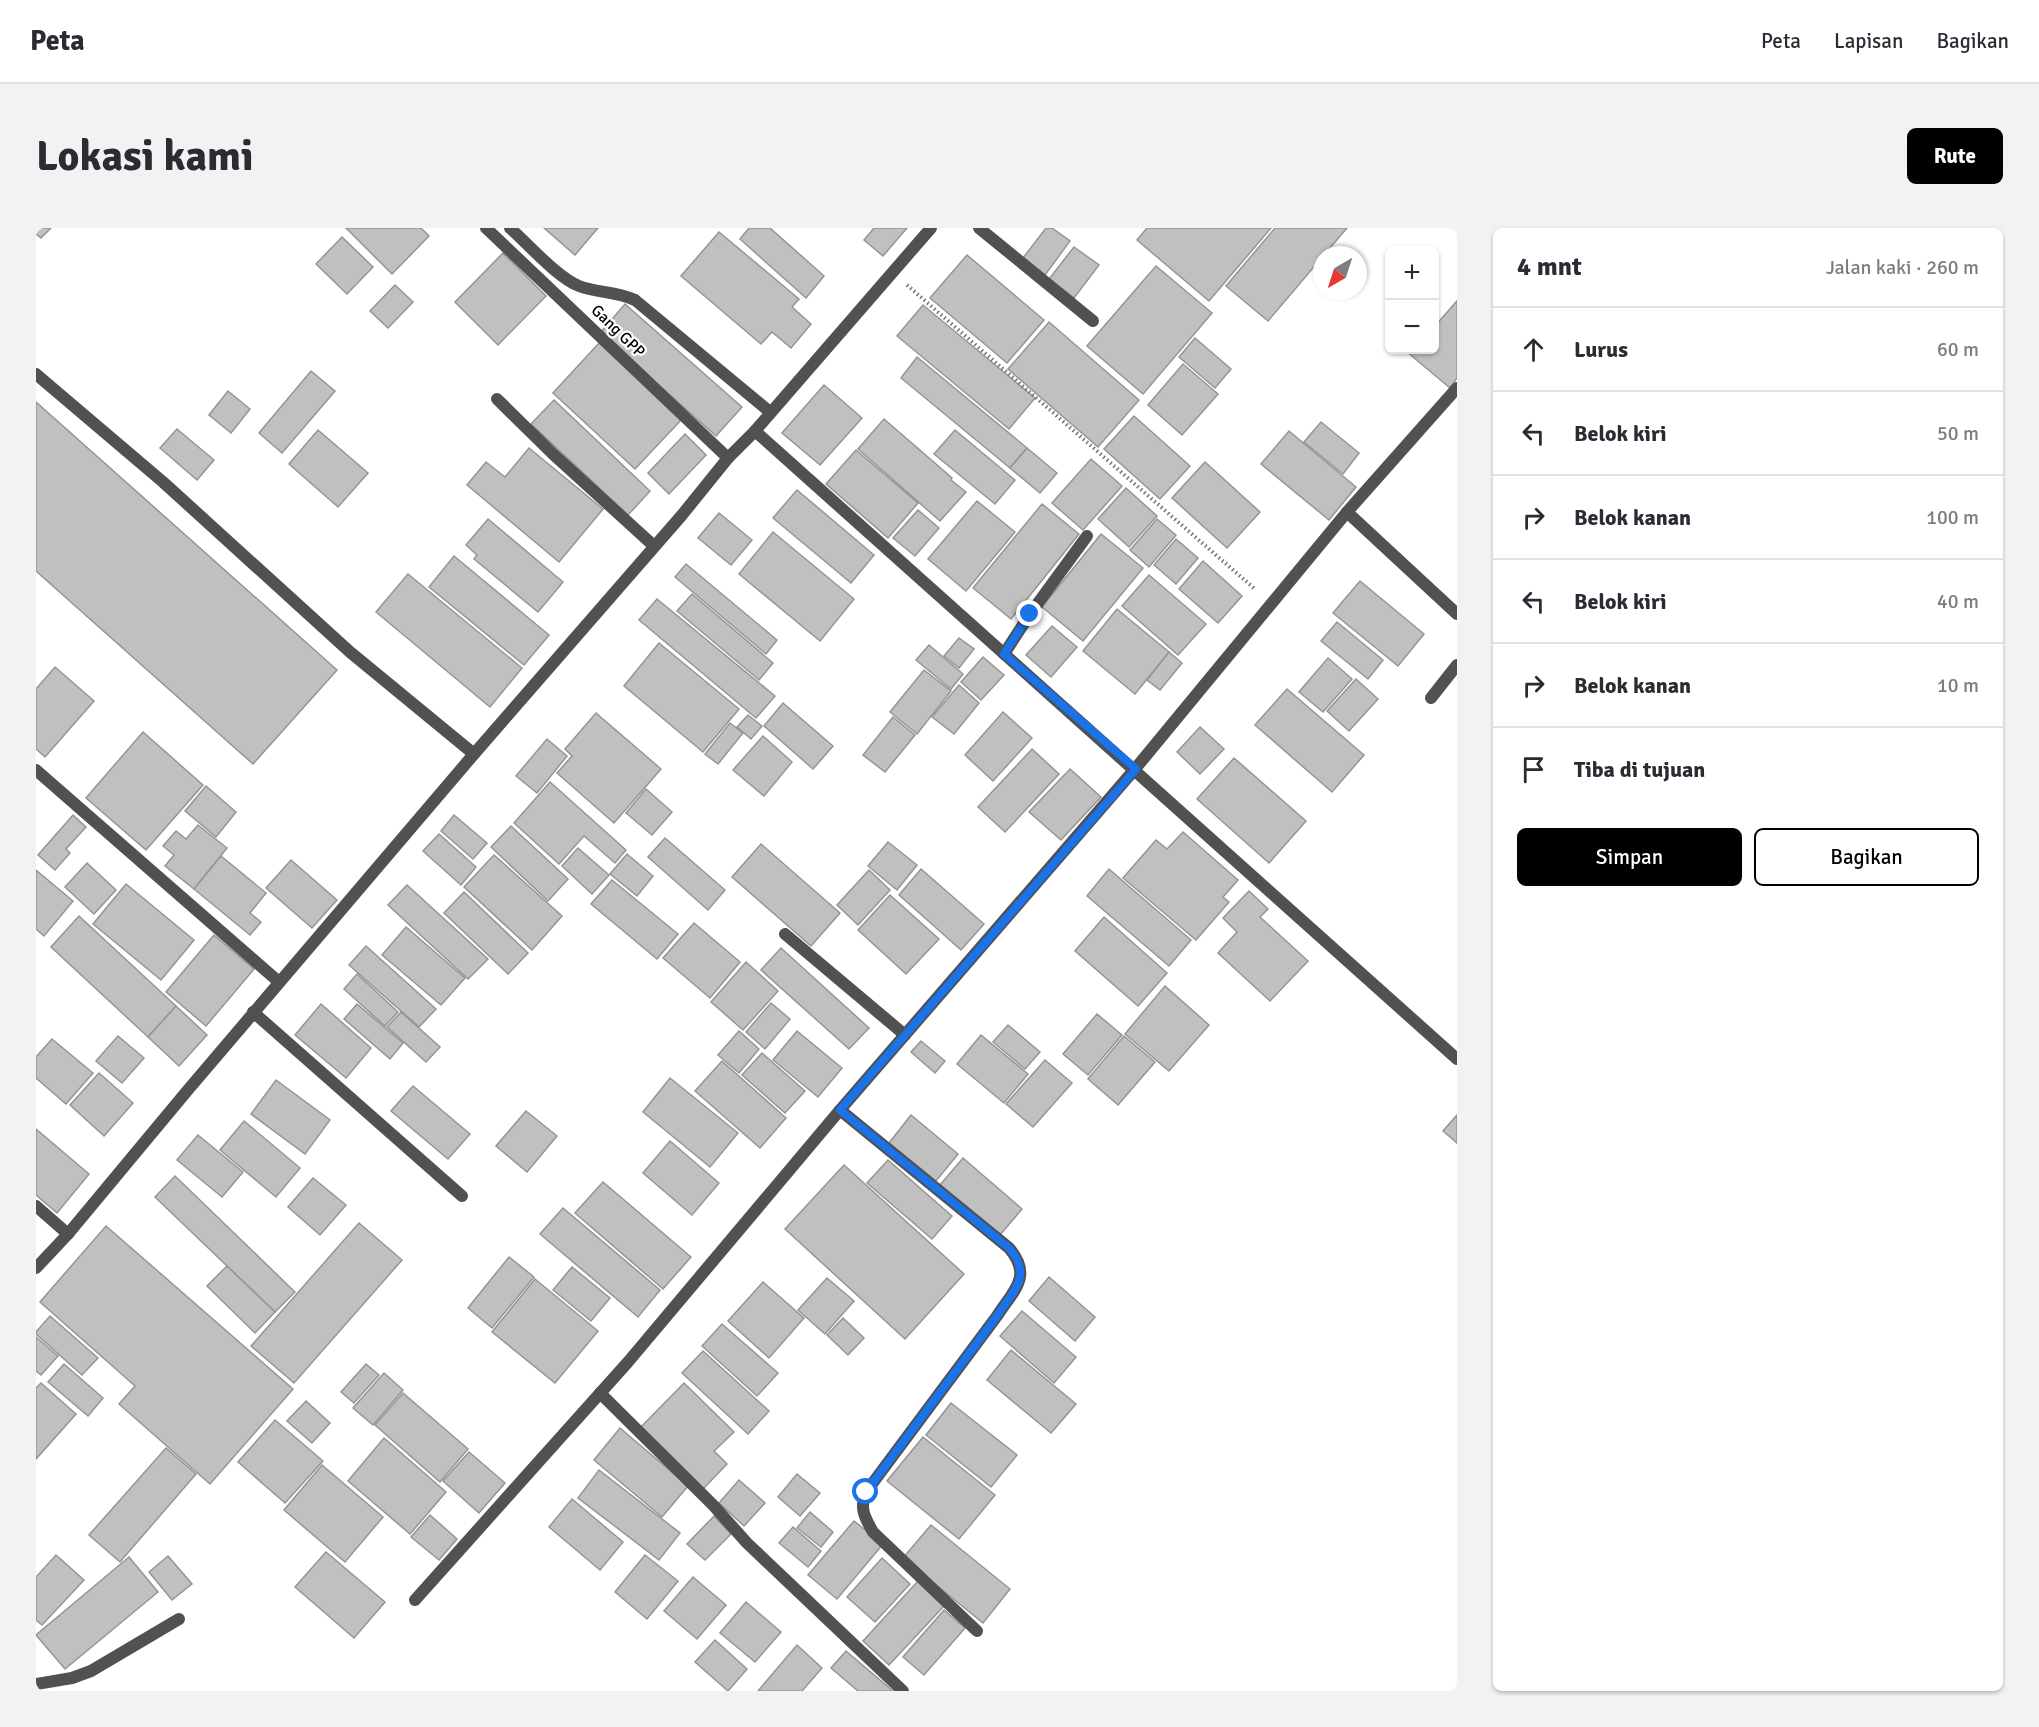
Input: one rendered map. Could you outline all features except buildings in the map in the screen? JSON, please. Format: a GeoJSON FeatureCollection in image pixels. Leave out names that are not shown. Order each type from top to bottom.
{"type":"FeatureCollection","features":[{"type":"Feature","properties":{"kind":"street","name":"Gang GPP"},"geometry":{"type":"LineString","coordinates":[[486,228],[728,458]]}},
{"type":"Feature","properties":{"kind":"street"},"geometry":{"type":"LineString","coordinates":[[510,228],[568,281],[580,287],[621,294],[634,300],[770,412]]}},
{"type":"Feature","properties":{"kind":"street"},"geometry":{"type":"LineString","coordinates":[[36,1268],[68,1234],[253,1012],[728,458],[755,431],[932,228]]}},
{"type":"Feature","properties":{"kind":"street"},"geometry":{"type":"LineString","coordinates":[[979,228],[1093,321]]}},
{"type":"Feature","properties":{"kind":"street"},"geometry":{"type":"LineString","coordinates":[[36,374],[163,482],[350,652],[474,754]]}},
{"type":"Feature","properties":{"kind":"street"},"geometry":{"type":"LineString","coordinates":[[415,1600],[628,1362],[904,1035],[1136,769],[1347,512],[1457,388]]}},
{"type":"Feature","properties":{"kind":"street"},"geometry":{"type":"LineString","coordinates":[[497,399],[553,454],[654,546]]}},
{"type":"Feature","properties":{"kind":"street"},"geometry":{"type":"LineString","coordinates":[[755,431],[1136,769],[1457,1059]]}},
{"type":"Feature","properties":{"kind":"street"},"geometry":{"type":"LineString","coordinates":[[1347,512],[1457,614]]}},
{"type":"Feature","properties":{"kind":"street"},"geometry":{"type":"LineString","coordinates":[[1004,654],[1030,614],[1088,536]]}},
{"type":"Feature","properties":{"kind":"street"},"geometry":{"type":"LineString","coordinates":[[1431,698],[1457,665]]}},
{"type":"Feature","properties":{"kind":"street"},"geometry":{"type":"LineString","coordinates":[[36,770],[279,982]]}},
{"type":"Feature","properties":{"kind":"street"},"geometry":{"type":"LineString","coordinates":[[785,934],[904,1035]]}},
{"type":"Feature","properties":{"kind":"street"},"geometry":{"type":"LineString","coordinates":[[253,1012],[462,1196]]}},
{"type":"Feature","properties":{"kind":"street"},"geometry":{"type":"LineString","coordinates":[[840,1110],[1009,1248],[1018,1258],[1022,1269],[1016,1287],[997,1316],[866,1492],[862,1502],[863,1514],[873,1532],[977,1631]]}},
{"type":"Feature","properties":{"kind":"street"},"geometry":{"type":"LineString","coordinates":[[36,1206],[68,1234]]}},
{"type":"Feature","properties":{"kind":"street"},"geometry":{"type":"LineString","coordinates":[[600,1393],[705,1497],[747,1543],[903,1691]]}},
{"type":"Feature","properties":{"kind":"street"},"geometry":{"type":"LineString","coordinates":[[36,1684],[72,1678],[91,1671],[179,1619]]}},
{"type":"Feature","properties":{"kind":"path"},"geometry":{"type":"LineString","coordinates":[[892,272],[1273,604]]}},
{"type":"Feature","properties":{"kind":"route"},"geometry":{"type":"LineString","coordinates":[[866,1492],[997,1316],[1016,1287],[1022,1269],[1018,1258],[1009,1248],[840,1110],[1136,769],[1004,654],[1030,614]]}}]}
